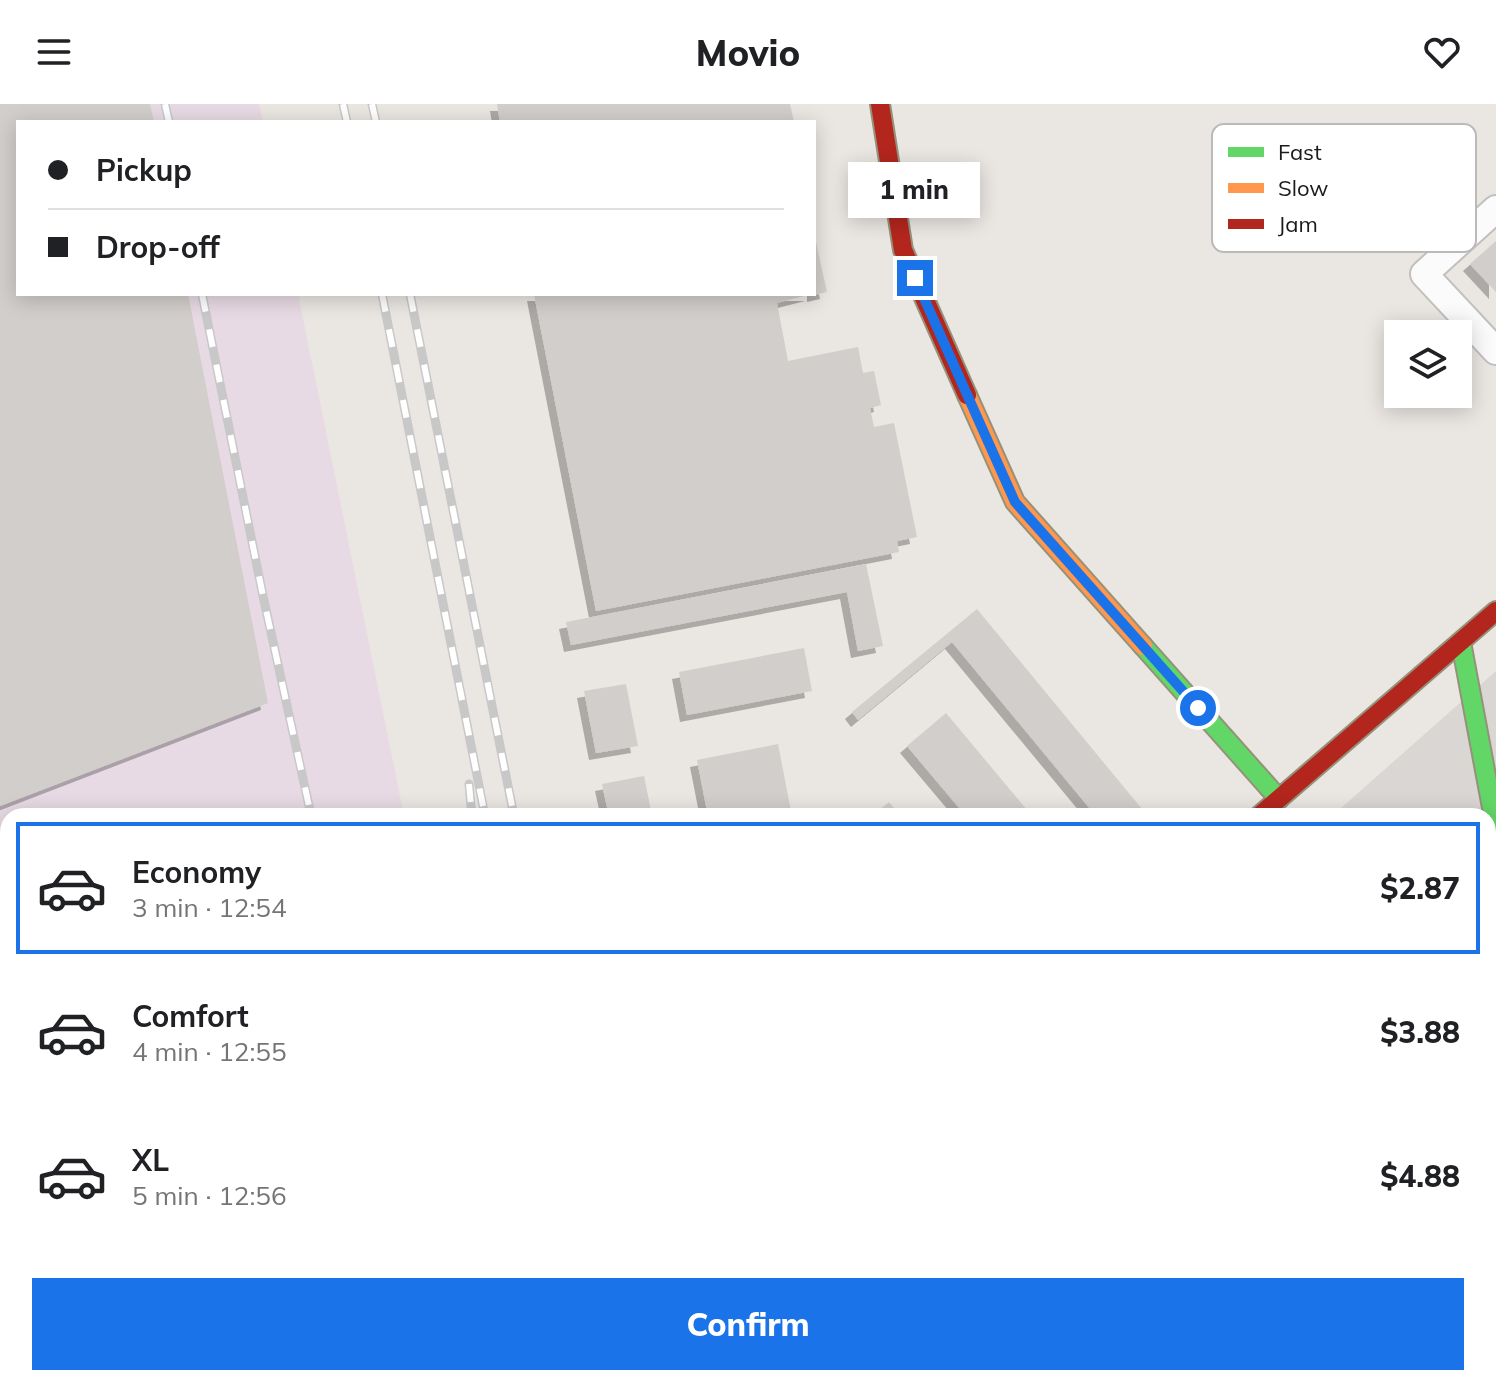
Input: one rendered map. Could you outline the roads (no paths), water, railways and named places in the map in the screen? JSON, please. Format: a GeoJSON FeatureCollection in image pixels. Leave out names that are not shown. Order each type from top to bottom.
{"type":"FeatureCollection","features":[{"type":"Feature","properties":{"kind":"street"},"geometry":{"type":"LineString","coordinates":[[880,104],[903,250],[1015,502],[1279,799]]}},
{"type":"Feature","properties":{"kind":"street"},"geometry":{"type":"LineString","coordinates":[[1268,808],[1496,611]]}},
{"type":"Feature","properties":{"kind":"street"},"geometry":{"type":"LineString","coordinates":[[1461,642],[1492,808]]}},
{"type":"Feature","properties":{"kind":"lane"},"geometry":{"type":"LineString","coordinates":[[1476,227],[1496,209]]}},
{"type":"Feature","properties":{"kind":"lane"},"geometry":{"type":"LineString","coordinates":[[1448,252],[1424,274],[1496,351]]}},
{"type":"Feature","properties":{"kind":"railway"},"geometry":{"type":"LineString","coordinates":[[165,104],[169,120]]}},
{"type":"Feature","properties":{"kind":"railway"},"geometry":{"type":"LineString","coordinates":[[343,104],[347,120]]}},
{"type":"Feature","properties":{"kind":"railway"},"geometry":{"type":"LineString","coordinates":[[372,104],[376,120]]}},
{"type":"Feature","properties":{"kind":"railway"},"geometry":{"type":"LineString","coordinates":[[202,296],[309,808]]}},
{"type":"Feature","properties":{"kind":"railway"},"geometry":{"type":"LineString","coordinates":[[382,296],[483,808]]}},
{"type":"Feature","properties":{"kind":"railway"},"geometry":{"type":"LineString","coordinates":[[410,296],[512,808]]}},
{"type":"Feature","properties":{"kind":"railway"},"geometry":{"type":"LineString","coordinates":[[469,784],[471,808]]}}]}
